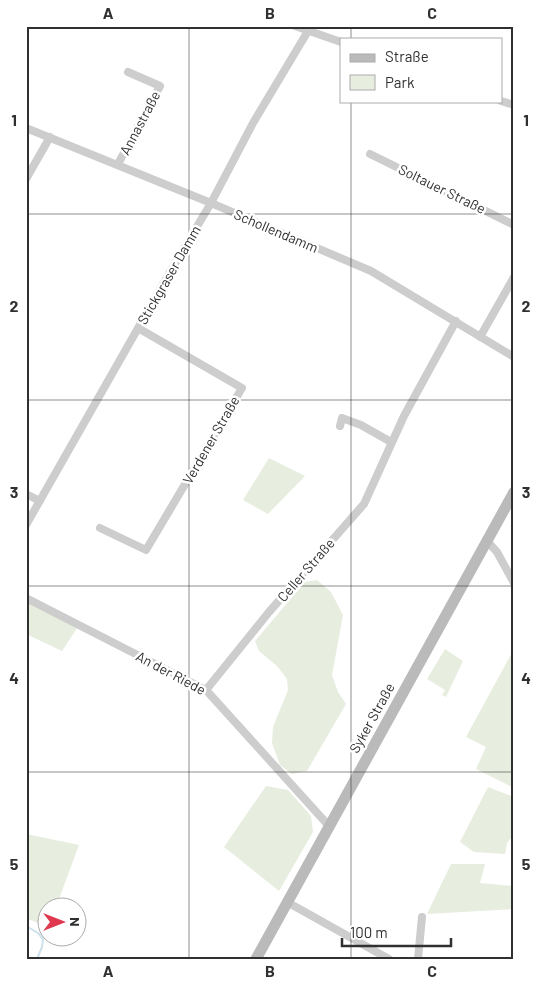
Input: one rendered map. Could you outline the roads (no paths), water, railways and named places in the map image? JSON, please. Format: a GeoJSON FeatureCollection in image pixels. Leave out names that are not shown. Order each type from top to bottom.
{"type":"FeatureCollection","features":[{"type":"Feature","properties":{"kind":"main road","name":"Syker Straße"},"geometry":{"type":"LineString","coordinates":[[256,959],[514,492]]}},
{"type":"Feature","properties":{"kind":"street"},"geometry":{"type":"LineString","coordinates":[[295,26],[309,28],[340,42]]}},
{"type":"Feature","properties":{"kind":"street","name":"Stickgraser Damm"},"geometry":{"type":"LineString","coordinates":[[26,525],[211,203],[252,123],[309,28]]}},
{"type":"Feature","properties":{"kind":"street","name":"Annastraße"},"geometry":{"type":"LineString","coordinates":[[118,164],[160,86],[128,72]]}},
{"type":"Feature","properties":{"kind":"street"},"geometry":{"type":"LineString","coordinates":[[502,101],[514,106]]}},
{"type":"Feature","properties":{"kind":"street","name":"Schollendamm"},"geometry":{"type":"LineString","coordinates":[[26,128],[118,164],[371,271],[514,357]]}},
{"type":"Feature","properties":{"kind":"street"},"geometry":{"type":"LineString","coordinates":[[26,179],[50,137]]}},
{"type":"Feature","properties":{"kind":"street","name":"Soltauer Straße"},"geometry":{"type":"LineString","coordinates":[[370,154],[514,225]]}},
{"type":"Feature","properties":{"kind":"street"},"geometry":{"type":"LineString","coordinates":[[480,337],[514,277]]}},
{"type":"Feature","properties":{"kind":"street","name":"Celler Straße"},"geometry":{"type":"LineString","coordinates":[[206,690],[269,612],[364,504],[391,442],[456,321]]}},
{"type":"Feature","properties":{"kind":"street","name":"Verdener Straße"},"geometry":{"type":"LineString","coordinates":[[100,528],[146,550],[242,388],[138,328]]}},
{"type":"Feature","properties":{"kind":"street"},"geometry":{"type":"LineString","coordinates":[[340,426],[342,418],[360,425],[391,442]]}},
{"type":"Feature","properties":{"kind":"street"},"geometry":{"type":"LineString","coordinates":[[26,494],[40,501]]}},
{"type":"Feature","properties":{"kind":"street"},"geometry":{"type":"LineString","coordinates":[[487,540],[497,552],[514,583]]}},
{"type":"Feature","properties":{"kind":"street","name":"An der Riede"},"geometry":{"type":"LineString","coordinates":[[26,598],[206,690],[329,826]]}},
{"type":"Feature","properties":{"kind":"street"},"geometry":{"type":"LineString","coordinates":[[287,902],[388,959]]}},
{"type":"Feature","properties":{"kind":"street"},"geometry":{"type":"LineString","coordinates":[[418,959],[422,917]]}},
{"type":"Feature","properties":{"kind":"waterway"},"geometry":{"type":"LineString","coordinates":[[26,926],[38,933],[43,939],[37,959]]}}]}
